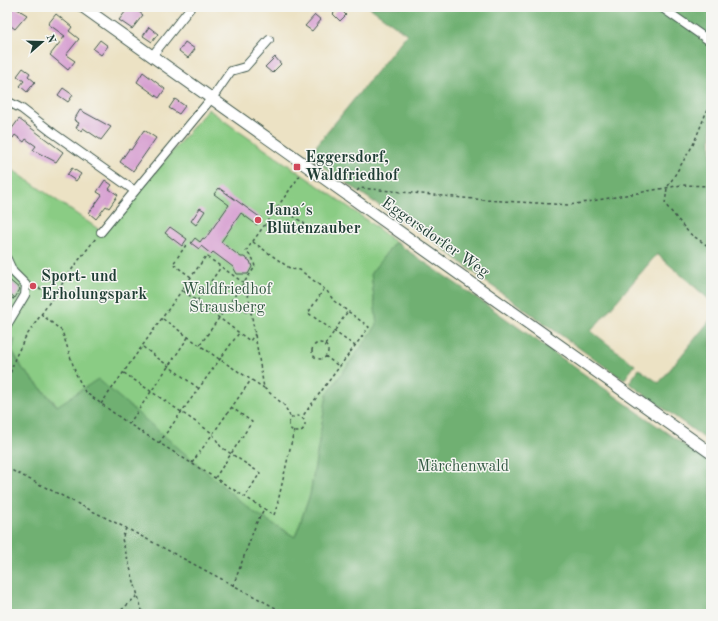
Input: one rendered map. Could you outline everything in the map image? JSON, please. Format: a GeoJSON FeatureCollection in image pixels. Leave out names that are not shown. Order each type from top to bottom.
{"type":"FeatureCollection","features":[{"type":"Feature","properties":{"kind":"main road","name":"Eggersdorfer Weg"},"geometry":{"type":"LineString","coordinates":[[83,7],[711,453]]}},
{"type":"Feature","properties":{"kind":"street"},"geometry":{"type":"LineString","coordinates":[[152,56],[190,7]]}},
{"type":"Feature","properties":{"kind":"street"},"geometry":{"type":"LineString","coordinates":[[661,7],[711,42]]}},
{"type":"Feature","properties":{"kind":"street"},"geometry":{"type":"LineString","coordinates":[[101,232],[211,98],[231,71],[245,67],[269,40]]}},
{"type":"Feature","properties":{"kind":"street"},"geometry":{"type":"LineString","coordinates":[[7,101],[35,118],[135,191]]}},
{"type":"Feature","properties":{"kind":"street"},"geometry":{"type":"LineString","coordinates":[[7,259],[13,272],[26,284],[25,295],[7,325]]}},
{"type":"Feature","properties":{"kind":"path"},"geometry":{"type":"LineString","coordinates":[[711,104],[706,112],[693,145],[667,188],[665,204],[689,233],[711,248]]}},
{"type":"Feature","properties":{"kind":"path"},"geometry":{"type":"LineString","coordinates":[[200,345],[255,266],[254,259],[246,252],[302,172]]}},
{"type":"Feature","properties":{"kind":"path"},"geometry":{"type":"LineString","coordinates":[[350,197],[360,188],[485,200],[570,205],[682,184],[711,186]]}},
{"type":"Feature","properties":{"kind":"path"},"geometry":{"type":"LineString","coordinates":[[278,206],[305,224]]}},
{"type":"Feature","properties":{"kind":"path"},"geometry":{"type":"LineString","coordinates":[[7,384],[15,358],[25,338],[75,264],[101,232]]}},
{"type":"Feature","properties":{"kind":"path"},"geometry":{"type":"LineString","coordinates":[[253,242],[291,269],[300,270],[324,289],[334,301],[369,327],[302,417]]}},
{"type":"Feature","properties":{"kind":"path"},"geometry":{"type":"LineString","coordinates":[[186,245],[173,264],[191,277]]}},
{"type":"Feature","properties":{"kind":"path"},"geometry":{"type":"LineString","coordinates":[[101,404],[163,319],[206,256],[221,268],[245,282],[264,388]]}},
{"type":"Feature","properties":{"kind":"path"},"geometry":{"type":"LineString","coordinates":[[197,301],[221,268]]}},
{"type":"Feature","properties":{"kind":"path"},"geometry":{"type":"LineString","coordinates":[[26,284],[47,292],[56,292]]}},
{"type":"Feature","properties":{"kind":"path"},"geometry":{"type":"LineString","coordinates":[[324,289],[308,313],[355,346]]}},
{"type":"Feature","properties":{"kind":"path"},"geometry":{"type":"LineString","coordinates":[[182,290],[250,341],[255,334]]}},
{"type":"Feature","properties":{"kind":"path"},"geometry":{"type":"LineString","coordinates":[[228,304],[242,311],[251,313]]}},
{"type":"Feature","properties":{"kind":"path"},"geometry":{"type":"LineString","coordinates":[[325,345],[348,311]]}},
{"type":"Feature","properties":{"kind":"path"},"geometry":{"type":"LineString","coordinates":[[41,314],[62,331],[80,384],[85,392],[129,424],[274,515],[294,432]]}},
{"type":"Feature","properties":{"kind":"path"},"geometry":{"type":"LineString","coordinates":[[163,319],[189,336],[219,359],[264,388],[284,405],[291,418],[289,426],[294,432]]}},
{"type":"Feature","properties":{"kind":"path"},"geometry":{"type":"LineString","coordinates":[[159,443],[239,332]]}},
{"type":"Feature","properties":{"kind":"path"},"geometry":{"type":"LineString","coordinates":[[129,424],[189,336]]}},
{"type":"Feature","properties":{"kind":"path"},"geometry":{"type":"LineString","coordinates":[[317,344],[325,345],[328,350],[325,356],[318,358],[314,355],[312,350],[317,344]]}},
{"type":"Feature","properties":{"kind":"path"},"geometry":{"type":"LineString","coordinates":[[143,347],[198,388]]}},
{"type":"Feature","properties":{"kind":"path"},"geometry":{"type":"LineString","coordinates":[[325,356],[340,367]]}},
{"type":"Feature","properties":{"kind":"path"},"geometry":{"type":"LineString","coordinates":[[124,373],[182,411],[212,433],[221,447],[260,473],[245,497]]}},
{"type":"Feature","properties":{"kind":"path"},"geometry":{"type":"LineString","coordinates":[[191,463],[251,380]]}},
{"type":"Feature","properties":{"kind":"path"},"geometry":{"type":"LineString","coordinates":[[215,478],[252,422],[232,407]]}},
{"type":"Feature","properties":{"kind":"path"},"geometry":{"type":"LineString","coordinates":[[291,418],[296,416],[302,417]]}},
{"type":"Feature","properties":{"kind":"path"},"geometry":{"type":"LineString","coordinates":[[294,432],[300,432],[304,428],[305,423],[302,417]]}},
{"type":"Feature","properties":{"kind":"path"},"geometry":{"type":"LineString","coordinates":[[7,468],[126,528],[287,614]]}},
{"type":"Feature","properties":{"kind":"path"},"geometry":{"type":"LineString","coordinates":[[233,586],[256,524],[264,509]]}},
{"type":"Feature","properties":{"kind":"path"},"geometry":{"type":"LineString","coordinates":[[126,528],[122,539],[143,614]]}},
{"type":"Feature","properties":{"kind":"path"},"geometry":{"type":"LineString","coordinates":[[117,614],[138,596]]}},
{"type":"Feature","properties":{"kind":"green space"},"geometry":{"type":"Polygon","coordinates":[[[369,7],[711,7],[711,301],[657,254],[591,331],[635,365],[624,380],[485,281],[431,239],[374,202],[308,156],[407,34],[369,7]]]}},
{"type":"Feature","properties":{"kind":"green space","name":"Waldfriedhof Strausberg"},"geometry":{"type":"Polygon","coordinates":[[[208,109],[349,207],[395,242],[371,273],[377,325],[327,394],[310,495],[295,537],[252,511],[58,406],[23,369],[12,350],[14,340],[7,348],[7,166],[104,233],[208,109]]]}},
{"type":"Feature","properties":{"kind":"green space","name":"Märchenwald"},"geometry":{"type":"Polygon","coordinates":[[[395,242],[474,296],[711,464],[711,614],[7,614],[7,348],[15,339],[12,351],[23,369],[57,406],[98,379],[252,511],[295,537],[310,495],[327,394],[377,325],[371,273],[395,242]]]}},
{"type":"Feature","properties":{"kind":"green space"},"geometry":{"type":"Polygon","coordinates":[[[711,319],[711,443],[629,383],[639,369],[659,383],[711,319]]]}},
{"type":"Feature","properties":{"kind":"building"},"geometry":{"type":"Polygon","coordinates":[[[14,7],[27,15],[15,29],[7,23],[7,16],[14,7]]]}},
{"type":"Feature","properties":{"kind":"building"},"geometry":{"type":"Polygon","coordinates":[[[129,7],[132,7],[143,15],[132,29],[119,20],[129,7]]]}},
{"type":"Feature","properties":{"kind":"building"},"geometry":{"type":"Polygon","coordinates":[[[339,8],[346,15],[340,21],[333,14],[339,8]]]}},
{"type":"Feature","properties":{"kind":"building"},"geometry":{"type":"Polygon","coordinates":[[[56,14],[72,27],[69,31],[79,39],[66,55],[75,61],[68,70],[50,55],[65,36],[48,24],[56,14]]]}},
{"type":"Feature","properties":{"kind":"building"},"geometry":{"type":"Polygon","coordinates":[[[315,15],[321,20],[312,31],[305,26],[315,15]]]}},
{"type":"Feature","properties":{"kind":"building"},"geometry":{"type":"Polygon","coordinates":[[[149,27],[158,34],[152,42],[143,36],[149,27]]]}},
{"type":"Feature","properties":{"kind":"building"},"geometry":{"type":"Polygon","coordinates":[[[100,40],[108,46],[101,55],[93,49],[100,40]]]}},
{"type":"Feature","properties":{"kind":"building"},"geometry":{"type":"Polygon","coordinates":[[[185,42],[195,49],[188,58],[179,51],[185,42]]]}},
{"type":"Feature","properties":{"kind":"building"},"geometry":{"type":"Polygon","coordinates":[[[275,57],[281,64],[272,73],[265,67],[275,57]]]}},
{"type":"Feature","properties":{"kind":"building"},"geometry":{"type":"Polygon","coordinates":[[[23,68],[30,73],[28,76],[35,82],[27,92],[20,86],[24,81],[17,76],[23,68]]]}},
{"type":"Feature","properties":{"kind":"building"},"geometry":{"type":"Polygon","coordinates":[[[143,72],[165,89],[159,98],[137,82],[143,72]]]}},
{"type":"Feature","properties":{"kind":"building"},"geometry":{"type":"Polygon","coordinates":[[[63,88],[73,95],[68,102],[58,95],[63,88]]]}},
{"type":"Feature","properties":{"kind":"building"},"geometry":{"type":"Polygon","coordinates":[[[175,99],[185,106],[179,114],[169,108],[175,99]]]}},
{"type":"Feature","properties":{"kind":"building"},"geometry":{"type":"Polygon","coordinates":[[[80,110],[111,127],[101,140],[83,128],[81,131],[76,128],[79,123],[74,120],[80,110]]]}},
{"type":"Feature","properties":{"kind":"building"},"geometry":{"type":"Polygon","coordinates":[[[19,119],[63,152],[56,162],[33,150],[36,146],[26,139],[24,142],[15,135],[13,138],[8,134],[19,119]]]}},
{"type":"Feature","properties":{"kind":"building"},"geometry":{"type":"Polygon","coordinates":[[[144,130],[156,138],[133,171],[120,162],[129,149],[131,150],[144,130]]]}},
{"type":"Feature","properties":{"kind":"building"},"geometry":{"type":"Polygon","coordinates":[[[72,168],[81,174],[76,181],[67,175],[72,168]]]}},
{"type":"Feature","properties":{"kind":"building"},"geometry":{"type":"Polygon","coordinates":[[[105,180],[112,185],[109,189],[118,195],[109,208],[106,206],[96,219],[89,213],[102,195],[97,192],[105,180]]]}},
{"type":"Feature","properties":{"kind":"building"},"geometry":{"type":"Polygon","coordinates":[[[219,188],[261,218],[257,225],[241,213],[221,242],[241,257],[244,257],[250,261],[252,267],[248,274],[237,274],[233,267],[213,252],[211,254],[201,246],[199,249],[191,243],[195,238],[200,242],[203,238],[205,239],[229,205],[214,194],[219,188]]]}},
{"type":"Feature","properties":{"kind":"building"},"geometry":{"type":"Polygon","coordinates":[[[200,208],[205,211],[196,225],[191,221],[200,208]]]}},
{"type":"Feature","properties":{"kind":"building"},"geometry":{"type":"Polygon","coordinates":[[[170,227],[187,239],[182,246],[165,233],[170,227]]]}},
{"type":"Feature","properties":{"kind":"building"},"geometry":{"type":"Polygon","coordinates":[[[7,278],[20,289],[15,298],[7,291],[7,278]]]}},
{"type":"Feature","properties":{"kind":"place","name":"Eggersdorf, Waldfriedhof"},"geometry":{"type":"Point","coordinates":[297,167]}},
{"type":"Feature","properties":{"kind":"place","name":"Jana´s Blütenzauber"},"geometry":{"type":"Point","coordinates":[258,220]}},
{"type":"Feature","properties":{"kind":"place","name":"Sport- und Erholungspark"},"geometry":{"type":"Point","coordinates":[33,286]}}]}
